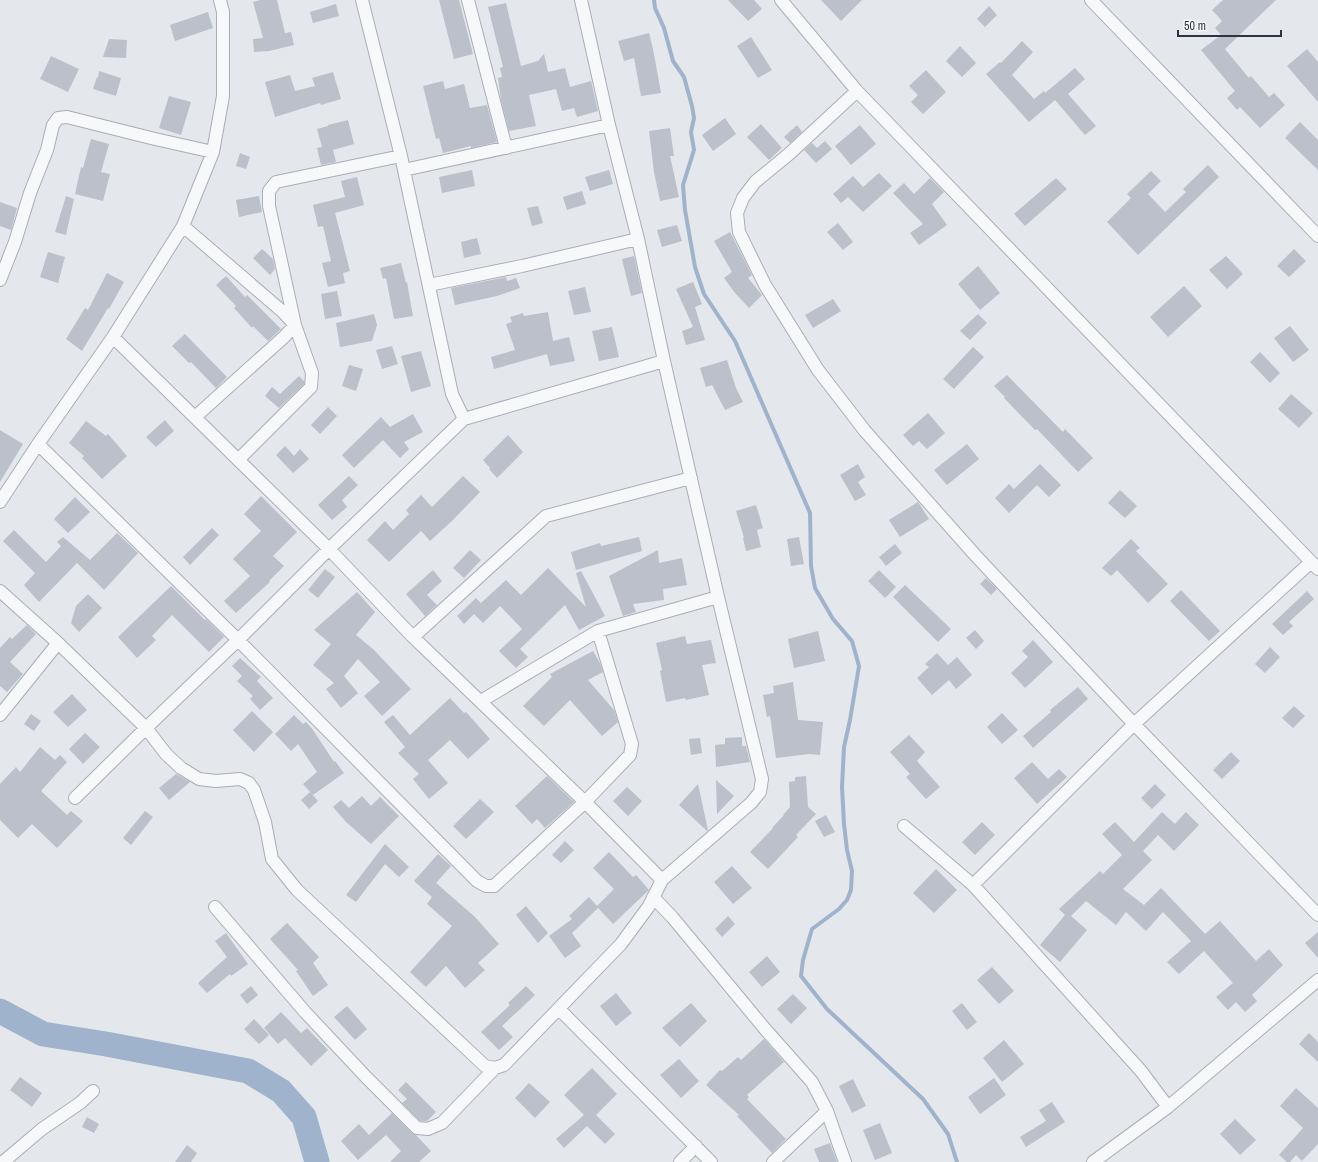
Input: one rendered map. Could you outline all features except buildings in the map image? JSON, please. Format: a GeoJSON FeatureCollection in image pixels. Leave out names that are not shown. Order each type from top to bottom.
{"type":"FeatureCollection","features":[{"type":"Feature","properties":{"kind":"street"},"geometry":{"type":"LineString","coordinates":[[0,502],[38,444],[113,337],[183,226],[213,152],[223,96],[223,12],[220,0]]}},
{"type":"Feature","properties":{"kind":"street"},"geometry":{"type":"LineString","coordinates":[[362,0],[401,156],[452,394],[464,419]]}},
{"type":"Feature","properties":{"kind":"street"},"geometry":{"type":"LineString","coordinates":[[468,0],[506,148]]}},
{"type":"Feature","properties":{"kind":"street"},"geometry":{"type":"LineString","coordinates":[[215,907],[305,1012],[366,1077],[417,1128],[428,1129],[442,1123],[495,1068],[504,1065],[621,944],[649,906],[662,880],[751,803],[760,792],[762,780],[718,597],[664,361],[638,239],[609,125],[581,0]]}},
{"type":"Feature","properties":{"kind":"street"},"geometry":{"type":"LineString","coordinates":[[781,0],[857,91],[1315,565],[1134,724],[973,885]]}},
{"type":"Feature","properties":{"kind":"street"},"geometry":{"type":"LineString","coordinates":[[1091,0],[1318,236]]}},
{"type":"Feature","properties":{"kind":"street"},"geometry":{"type":"LineString","coordinates":[[857,91],[789,154],[755,182],[743,198],[737,213],[739,232],[766,285],[818,370],[865,431],[976,556],[1134,724],[1318,915]]}},
{"type":"Feature","properties":{"kind":"street"},"geometry":{"type":"LineString","coordinates":[[0,280],[15,242],[53,125],[58,118],[67,117],[213,152]]}},
{"type":"Feature","properties":{"kind":"street"},"geometry":{"type":"LineString","coordinates":[[404,170],[609,125]]}},
{"type":"Feature","properties":{"kind":"street"},"geometry":{"type":"LineString","coordinates":[[238,460],[311,387],[312,373],[296,325],[269,206],[269,191],[276,182],[401,156]]}},
{"type":"Feature","properties":{"kind":"street"},"geometry":{"type":"LineString","coordinates":[[183,226],[283,312],[296,325]]}},
{"type":"Feature","properties":{"kind":"street"},"geometry":{"type":"LineString","coordinates":[[429,285],[522,266],[638,239]]}},
{"type":"Feature","properties":{"kind":"street"},"geometry":{"type":"LineString","coordinates":[[195,418],[296,325]]}},
{"type":"Feature","properties":{"kind":"street"},"geometry":{"type":"LineString","coordinates":[[113,337],[329,549],[413,637],[585,802],[662,880]]}},
{"type":"Feature","properties":{"kind":"street"},"geometry":{"type":"LineString","coordinates":[[75,798],[464,419],[664,361]]}},
{"type":"Feature","properties":{"kind":"street"},"geometry":{"type":"LineString","coordinates":[[38,444],[238,640],[477,881],[486,886],[494,886],[585,802],[630,755],[632,744],[598,631]]}},
{"type":"Feature","properties":{"kind":"street"},"geometry":{"type":"LineString","coordinates":[[413,637],[546,516],[691,478]]}},
{"type":"Feature","properties":{"kind":"street"},"geometry":{"type":"LineString","coordinates":[[0,591],[58,643],[146,728],[166,754],[181,768],[199,779],[216,781],[240,779],[249,783],[254,790],[265,822],[272,859],[297,890],[485,1066],[495,1068]]}},
{"type":"Feature","properties":{"kind":"street"},"geometry":{"type":"LineString","coordinates":[[481,701],[598,631],[718,597]]}},
{"type":"Feature","properties":{"kind":"street"},"geometry":{"type":"LineString","coordinates":[[0,715],[58,643]]}},
{"type":"Feature","properties":{"kind":"street"},"geometry":{"type":"LineString","coordinates":[[904,826],[973,885],[1141,1071],[1168,1107]]}},
{"type":"Feature","properties":{"kind":"street"},"geometry":{"type":"LineString","coordinates":[[653,897],[673,918],[765,1029],[812,1082],[827,1111],[845,1162]]}},
{"type":"Feature","properties":{"kind":"street"},"geometry":{"type":"LineString","coordinates":[[1093,1162],[1168,1107],[1318,980]]}},
{"type":"Feature","properties":{"kind":"street"},"geometry":{"type":"LineString","coordinates":[[559,1009],[711,1162]]}},
{"type":"Feature","properties":{"kind":"street"},"geometry":{"type":"LineString","coordinates":[[3,1162],[42,1129],[80,1103],[93,1091]]}},
{"type":"Feature","properties":{"kind":"street"},"geometry":{"type":"LineString","coordinates":[[773,1162],[827,1111]]}},
{"type":"Feature","properties":{"kind":"street"},"geometry":{"type":"LineString","coordinates":[[680,1162],[696,1146]]}},
{"type":"Feature","properties":{"kind":"waterway"},"geometry":{"type":"LineString","coordinates":[[654,0],[655,8],[664,28],[673,61],[684,77],[694,118],[691,132],[694,150],[683,185],[685,210],[695,267],[704,294],[735,341],[810,513],[811,566],[815,588],[833,619],[852,641],[859,666],[844,747],[842,787],[847,850],[852,871],[851,890],[847,900],[839,909],[812,929],[803,960],[801,976],[827,1009],[923,1099],[948,1134],[957,1162]]}},
{"type":"Feature","properties":{"kind":"waterway"},"geometry":{"type":"LineString","coordinates":[[0,1011],[43,1034],[106,1044],[248,1071],[281,1091],[304,1117],[317,1162]]}}]}
